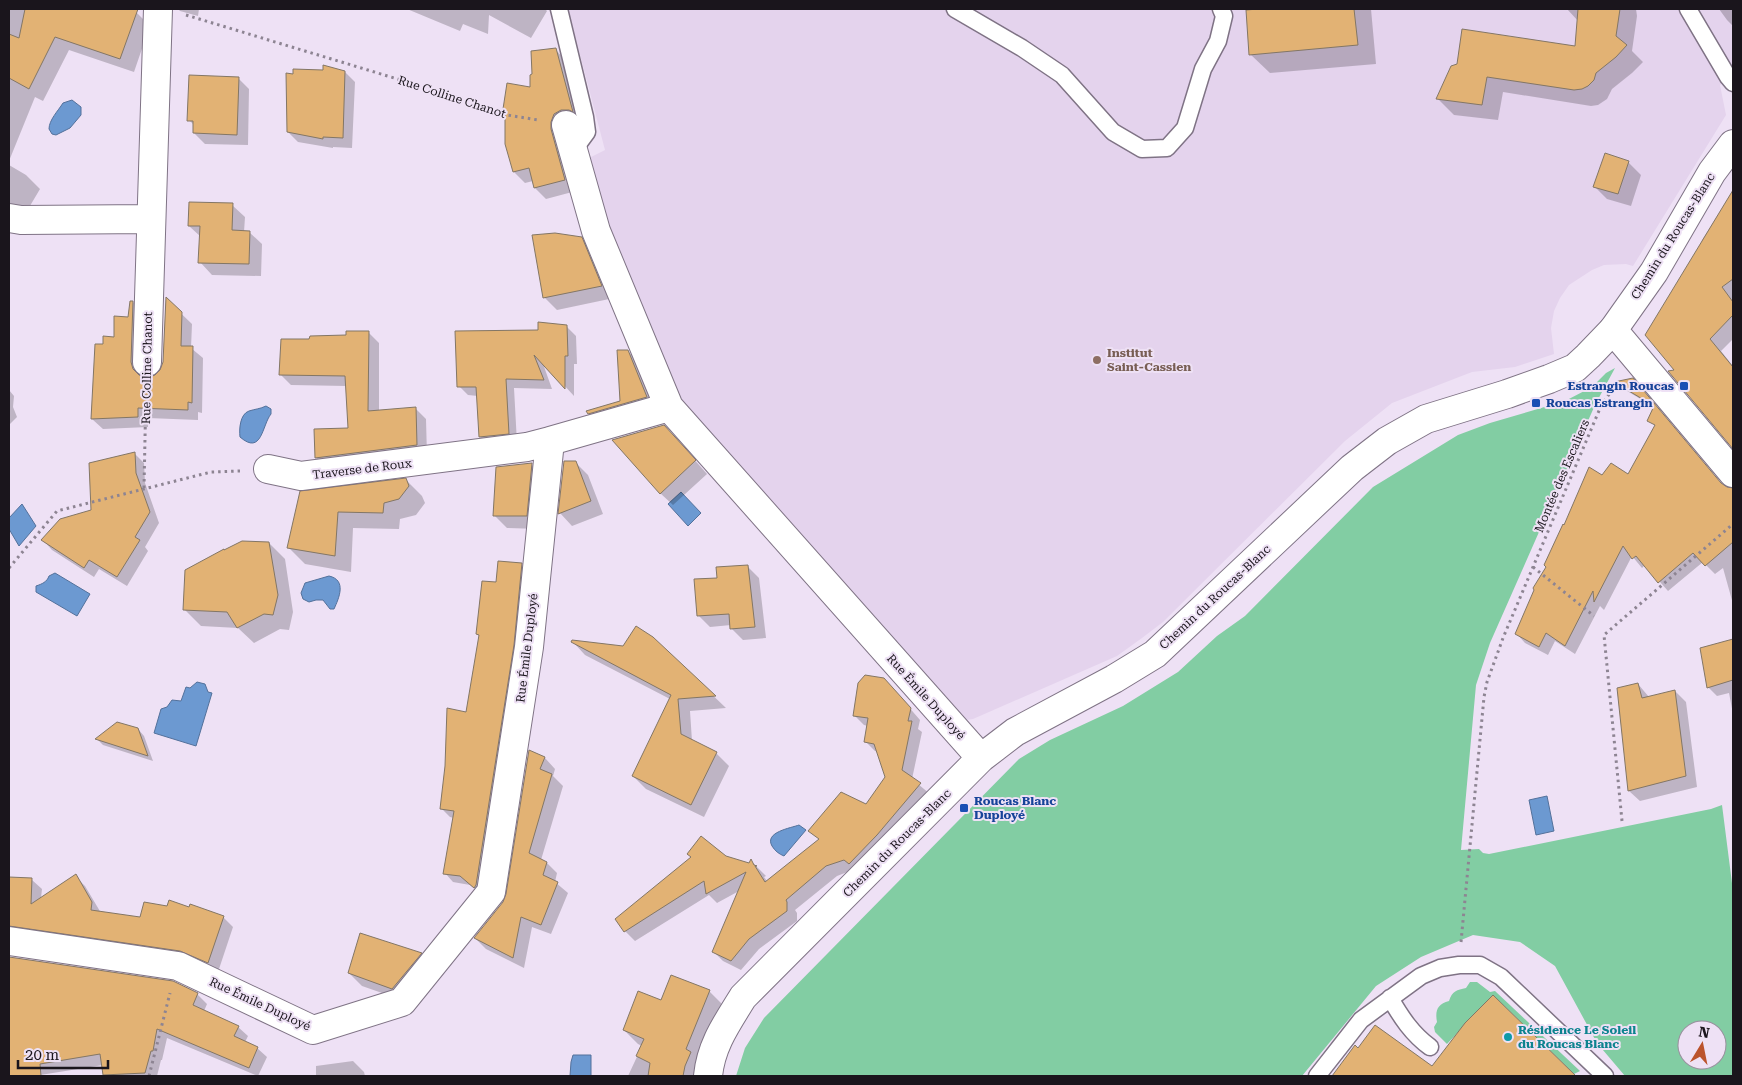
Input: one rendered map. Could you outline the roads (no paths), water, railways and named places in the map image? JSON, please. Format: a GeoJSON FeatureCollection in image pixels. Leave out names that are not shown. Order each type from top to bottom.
{"type":"FeatureCollection","features":[{"type":"Feature","properties":{"kind":"street","name":"Rue Colline Chanot"},"geometry":{"type":"LineString","coordinates":[[147,362],[158,9]]}},
{"type":"Feature","properties":{"kind":"street"},"geometry":{"type":"LineString","coordinates":[[550,441],[669,407],[596,231],[566,125]]}},
{"type":"Feature","properties":{"kind":"street","name":"Chemin du Roucas-Blanc"},"geometry":{"type":"LineString","coordinates":[[708,1076],[713,1050],[743,997],[981,758],[1015,732],[1114,679],[1155,654],[1352,468],[1387,441],[1426,419],[1515,391],[1575,368],[1613,330],[1654,272],[1712,172],[1733,144]]}},
{"type":"Feature","properties":{"kind":"street"},"geometry":{"type":"LineString","coordinates":[[9,218],[21,220],[150,219]]}},
{"type":"Feature","properties":{"kind":"street"},"geometry":{"type":"LineString","coordinates":[[1613,330],[1733,473]]}},
{"type":"Feature","properties":{"kind":"street","name":"Rue Émile Duployé"},"geometry":{"type":"LineString","coordinates":[[669,407],[981,758]]}},
{"type":"Feature","properties":{"kind":"street","name":"Rue Émile Duployé"},"geometry":{"type":"LineString","coordinates":[[9,941],[178,966],[313,1030],[402,1002],[490,892],[530,646],[550,441]]}},
{"type":"Feature","properties":{"kind":"street","name":"Traverse de Roux"},"geometry":{"type":"LineString","coordinates":[[268,469],[301,476],[527,448],[550,441]]}},
{"type":"Feature","properties":{"kind":"lane"},"geometry":{"type":"LineString","coordinates":[[559,9],[587,132],[573,151]]}},
{"type":"Feature","properties":{"kind":"lane"},"geometry":{"type":"LineString","coordinates":[[955,9],[1022,48],[1062,75],[1113,132],[1142,149],[1167,148],[1185,128],[1203,69],[1218,41],[1224,16],[1221,9]]}},
{"type":"Feature","properties":{"kind":"lane"},"geometry":{"type":"LineString","coordinates":[[1688,9],[1733,83]]}},
{"type":"Feature","properties":{"kind":"lane"},"geometry":{"type":"LineString","coordinates":[[1317,1076],[1361,1020],[1422,976],[1440,968],[1458,964],[1480,965],[1501,977],[1605,1076]]}},
{"type":"Feature","properties":{"kind":"lane"},"geometry":{"type":"LineString","coordinates":[[1390,998],[1409,1028],[1430,1047]]}},
{"type":"Feature","properties":{"kind":"water"},"geometry":{"type":"Polygon","coordinates":[[[72,100],[81,107],[81,115],[70,128],[56,135],[52,134],[49,126],[52,119],[63,103],[72,100]]]}},
{"type":"Feature","properties":{"kind":"water"},"geometry":{"type":"Polygon","coordinates":[[[266,406],[271,409],[271,414],[260,437],[253,443],[247,442],[240,437],[242,418],[249,411],[266,406]]]}},
{"type":"Feature","properties":{"kind":"water"},"geometry":{"type":"Polygon","coordinates":[[[681,492],[701,513],[688,526],[668,504],[681,492]]]}},
{"type":"Feature","properties":{"kind":"water"},"geometry":{"type":"Polygon","coordinates":[[[22,504],[36,526],[19,546],[9,529],[9,518],[22,504]]]}},
{"type":"Feature","properties":{"kind":"water"},"geometry":{"type":"Polygon","coordinates":[[[55,573],[90,594],[77,616],[36,592],[36,586],[55,573]]]}},
{"type":"Feature","properties":{"kind":"water"},"geometry":{"type":"Polygon","coordinates":[[[329,576],[335,578],[340,585],[334,609],[330,609],[323,600],[309,602],[303,599],[301,593],[305,583],[329,576]]]}},
{"type":"Feature","properties":{"kind":"water"},"geometry":{"type":"Polygon","coordinates":[[[197,682],[205,684],[208,692],[212,693],[196,746],[154,733],[161,709],[167,707],[172,700],[181,701],[186,687],[190,688],[197,682]]]}},
{"type":"Feature","properties":{"kind":"water"},"geometry":{"type":"Polygon","coordinates":[[[1547,796],[1554,831],[1536,835],[1529,800],[1547,796]]]}},
{"type":"Feature","properties":{"kind":"water"},"geometry":{"type":"Polygon","coordinates":[[[799,825],[806,830],[784,856],[777,852],[772,846],[772,837],[780,831],[799,825]]]}},
{"type":"Feature","properties":{"kind":"water"},"geometry":{"type":"Polygon","coordinates":[[[573,1055],[591,1055],[591,1076],[570,1076],[573,1055]]]}},
{"type":"Feature","properties":{"kind":"place","name":"Institut Saint-Cassien"},"geometry":{"type":"Point","coordinates":[1097,360]}},
{"type":"Feature","properties":{"kind":"place","name":"Estrangin Roucas"},"geometry":{"type":"Point","coordinates":[1684,386]}},
{"type":"Feature","properties":{"kind":"place","name":"Roucas Estrangin"},"geometry":{"type":"Point","coordinates":[1536,403]}},
{"type":"Feature","properties":{"kind":"place","name":"Roucas Blanc Duployé"},"geometry":{"type":"Point","coordinates":[964,808]}},
{"type":"Feature","properties":{"kind":"place","name":"Résidence Le Soleil du Roucas Blanc"},"geometry":{"type":"Point","coordinates":[1508,1037]}}]}
